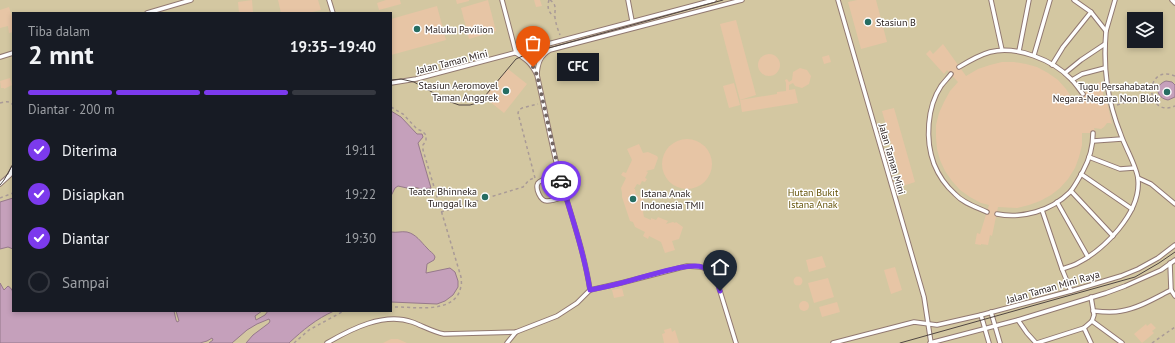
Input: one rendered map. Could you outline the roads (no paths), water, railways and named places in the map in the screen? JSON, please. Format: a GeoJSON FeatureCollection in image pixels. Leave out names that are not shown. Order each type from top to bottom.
{"type":"FeatureCollection","features":[{"type":"Feature","properties":{"kind":"lane"},"geometry":{"type":"LineString","coordinates":[[150,12],[179,2],[191,0]]}},
{"type":"Feature","properties":{"kind":"lane"},"geometry":{"type":"LineString","coordinates":[[329,0],[333,12]]}},
{"type":"Feature","properties":{"kind":"lane"},"geometry":{"type":"LineString","coordinates":[[502,0],[516,53],[527,60],[537,75],[560,175],[587,270],[590,290]]}},
{"type":"Feature","properties":{"kind":"lane"},"geometry":{"type":"LineString","coordinates":[[628,0],[632,21]]}},
{"type":"Feature","properties":{"kind":"lane","name":"Jalan Taman Mini"},"geometry":{"type":"LineString","coordinates":[[392,83],[416,79],[714,0]]}},
{"type":"Feature","properties":{"kind":"lane"},"geometry":{"type":"LineString","coordinates":[[537,75],[540,58],[550,50],[742,0]]}},
{"type":"Feature","properties":{"kind":"lane","name":"Jalan Taman Mini"},"geometry":{"type":"LineString","coordinates":[[838,0],[924,297],[931,343]]}},
{"type":"Feature","properties":{"kind":"lane"},"geometry":{"type":"LineString","coordinates":[[990,0],[1002,50]]}},
{"type":"Feature","properties":{"kind":"lane"},"geometry":{"type":"LineString","coordinates":[[1019,51],[1028,0]]}},
{"type":"Feature","properties":{"kind":"lane"},"geometry":{"type":"LineString","coordinates":[[1034,55],[1050,0]]}},
{"type":"Feature","properties":{"kind":"lane"},"geometry":{"type":"LineString","coordinates":[[1074,0],[1091,12],[1106,31]]}},
{"type":"Feature","properties":{"kind":"lane"},"geometry":{"type":"LineString","coordinates":[[1062,269],[1076,264],[1088,257],[1102,247],[1113,236],[1132,209],[1138,191],[1138,178],[1122,139],[1106,82],[1106,31],[1115,0]]}},
{"type":"Feature","properties":{"kind":"lane"},"geometry":{"type":"LineString","coordinates":[[1172,0],[1175,3]]}},
{"type":"Feature","properties":{"kind":"lane"},"geometry":{"type":"LineString","coordinates":[[1052,65],[1067,42],[1091,12]]}},
{"type":"Feature","properties":{"kind":"lane"},"geometry":{"type":"LineString","coordinates":[[1065,74],[1081,60],[1105,44]]}},
{"type":"Feature","properties":{"kind":"lane"},"geometry":{"type":"LineString","coordinates":[[960,66],[976,57],[990,52],[1002,50],[1019,51],[1034,55],[1052,65],[1072,80],[1082,94]]}},
{"type":"Feature","properties":{"kind":"lane"},"geometry":{"type":"LineString","coordinates":[[0,57],[12,53]]}},
{"type":"Feature","properties":{"kind":"lane"},"geometry":{"type":"LineString","coordinates":[[1072,80],[1082,74],[1105,68]]}},
{"type":"Feature","properties":{"kind":"lane"},"geometry":{"type":"LineString","coordinates":[[951,74],[941,86],[932,104],[928,124],[929,145],[934,164],[944,181],[955,195],[972,206],[987,212]]}},
{"type":"Feature","properties":{"kind":"lane"},"geometry":{"type":"LineString","coordinates":[[997,214],[1007,216],[1025,215],[1042,210],[1057,202],[1071,191],[1082,174],[1089,157],[1093,141],[1093,133]]}},
{"type":"Feature","properties":{"kind":"lane"},"geometry":{"type":"LineString","coordinates":[[1093,141],[1122,139]]}},
{"type":"Feature","properties":{"kind":"lane"},"geometry":{"type":"LineString","coordinates":[[1089,157],[1120,169],[1134,168]]}},
{"type":"Feature","properties":{"kind":"lane"},"geometry":{"type":"LineString","coordinates":[[0,184],[10,175],[12,170]]}},
{"type":"Feature","properties":{"kind":"lane"},"geometry":{"type":"LineString","coordinates":[[1082,174],[1132,209]]}},
{"type":"Feature","properties":{"kind":"lane"},"geometry":{"type":"LineString","coordinates":[[560,175],[542,180],[539,182],[537,187],[541,199],[544,201],[566,196]]}},
{"type":"Feature","properties":{"kind":"lane"},"geometry":{"type":"LineString","coordinates":[[1138,178],[1151,184],[1175,204]]}},
{"type":"Feature","properties":{"kind":"lane"},"geometry":{"type":"LineString","coordinates":[[1071,191],[1113,236]]}},
{"type":"Feature","properties":{"kind":"lane"},"geometry":{"type":"LineString","coordinates":[[1057,202],[1088,257]]}},
{"type":"Feature","properties":{"kind":"lane"},"geometry":{"type":"LineString","coordinates":[[1042,210],[1071,291]]}},
{"type":"Feature","properties":{"kind":"lane","name":"Jalan Taman Mini Raya"},"geometry":{"type":"LineString","coordinates":[[928,324],[937,325],[981,315],[1121,276],[1158,258],[1175,245]]}},
{"type":"Feature","properties":{"kind":"lane","name":"Jalan Taman Mini Raya"},"geometry":{"type":"LineString","coordinates":[[931,343],[1018,320],[1090,298],[1125,286],[1161,270],[1175,260]]}},
{"type":"Feature","properties":{"kind":"lane"},"geometry":{"type":"LineString","coordinates":[[1170,263],[1171,290],[1175,296]]}},
{"type":"Feature","properties":{"kind":"lane"},"geometry":{"type":"LineString","coordinates":[[327,343],[354,328],[386,319],[398,319],[412,322],[436,333],[444,334],[516,332],[557,316],[577,304],[590,290],[687,266],[701,267],[709,270],[716,278],[736,343]]}},
{"type":"Feature","properties":{"kind":"lane"},"geometry":{"type":"LineString","coordinates":[[1093,311],[1122,311],[1143,304],[1171,290]]}},
{"type":"Feature","properties":{"kind":"lane"},"geometry":{"type":"LineString","coordinates":[[1018,320],[1027,333],[1037,343],[1084,328],[1092,321],[1094,315],[1090,298]]}},
{"type":"Feature","properties":{"kind":"lane"},"geometry":{"type":"LineString","coordinates":[[991,312],[1000,343]]}},
{"type":"Feature","properties":{"kind":"lane"},"geometry":{"type":"LineString","coordinates":[[981,315],[989,343]]}},
{"type":"Feature","properties":{"kind":"lane"},"geometry":{"type":"LineString","coordinates":[[1092,321],[1122,343]]}},
{"type":"Feature","properties":{"kind":"lane"},"geometry":{"type":"LineString","coordinates":[[833,343],[914,322],[928,324]]}},
{"type":"Feature","properties":{"kind":"lane"},"geometry":{"type":"LineString","coordinates":[[1084,328],[1091,343]]}},
{"type":"Feature","properties":{"kind":"lane"},"geometry":{"type":"LineString","coordinates":[[507,343],[516,332]]}},
{"type":"Feature","properties":{"kind":"tram line"},"geometry":{"type":"LineString","coordinates":[[392,80],[401,79],[414,82],[448,101],[459,105],[470,105],[480,102],[516,59],[527,54],[723,0]]}},
{"type":"Feature","properties":{"kind":"tram line"},"geometry":{"type":"LineString","coordinates":[[0,185],[12,166]]}},
{"type":"Feature","properties":{"kind":"tram line"},"geometry":{"type":"LineString","coordinates":[[900,343],[1135,277],[1175,252]]}},
{"type":"Feature","properties":{"kind":"place","name":"Stasiun B"},"geometry":{"type":"Point","coordinates":[868,22]}},
{"type":"Feature","properties":{"kind":"place","name":"Maluku Pavilion"},"geometry":{"type":"Point","coordinates":[417,29]}},
{"type":"Feature","properties":{"kind":"place","name":"CFC"},"geometry":{"type":"Point","coordinates":[533,67]}},
{"type":"Feature","properties":{"kind":"place","name":"Stasiun Aeromovel Taman Anggrek"},"geometry":{"type":"Point","coordinates":[506,91]}},
{"type":"Feature","properties":{"kind":"place","name":"Tugu Persahabatan Negara-Negara Non Blok"},"geometry":{"type":"Point","coordinates":[1167,92]}},
{"type":"Feature","properties":{"kind":"place","name":"Teater Bhinneka Tunggal Ika"},"geometry":{"type":"Point","coordinates":[485,197]}},
{"type":"Feature","properties":{"kind":"place","name":"Istana Anak Indonesia TMII"},"geometry":{"type":"Point","coordinates":[633,199]}},
{"type":"Feature","properties":{"kind":"park label","name":"Hutan Bukit Istana Anak"},"geometry":{"type":"Point","coordinates":[813,198]}}]}
